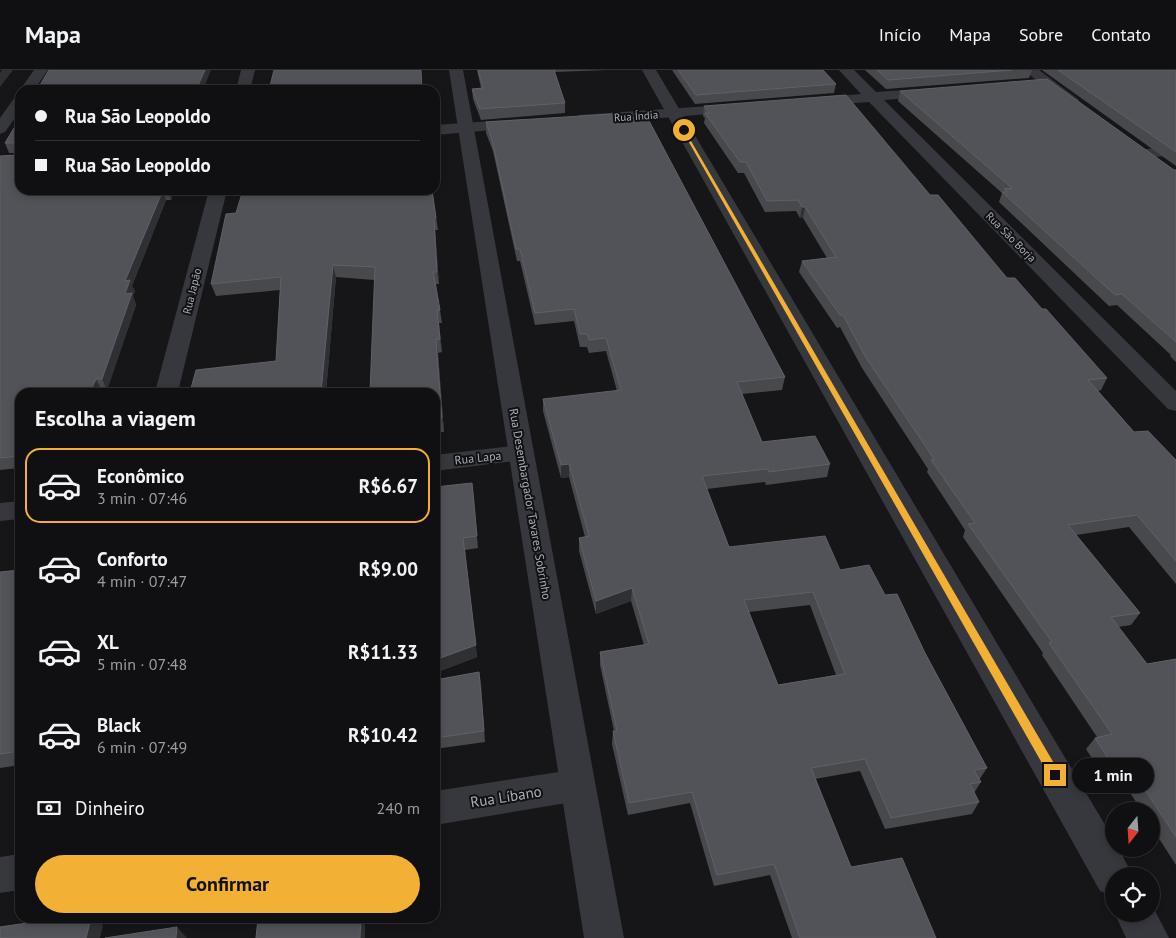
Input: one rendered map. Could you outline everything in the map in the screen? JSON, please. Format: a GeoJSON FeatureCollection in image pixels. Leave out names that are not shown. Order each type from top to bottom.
{"type":"FeatureCollection","features":[{"type":"Feature","properties":{"kind":"street"},"geometry":{"type":"LineString","coordinates":[[30,85],[41,70]]}},
{"type":"Feature","properties":{"kind":"street"},"geometry":{"type":"LineString","coordinates":[[244,85],[248,70]]}},
{"type":"Feature","properties":{"kind":"street","name":"Rua Desembargador Tavares Sobrinho"},"geometry":{"type":"LineString","coordinates":[[456,70],[604,938]]}},
{"type":"Feature","properties":{"kind":"street"},"geometry":{"type":"LineString","coordinates":[[649,70],[1108,867]]}},
{"type":"Feature","properties":{"kind":"street","name":"Rua São Borja"},"geometry":{"type":"LineString","coordinates":[[846,70],[1176,404]]}},
{"type":"Feature","properties":{"kind":"street"},"geometry":{"type":"LineString","coordinates":[[1028,77],[1046,82],[1084,109]]}},
{"type":"Feature","properties":{"kind":"street"},"geometry":{"type":"LineString","coordinates":[[803,102],[950,90]]}},
{"type":"Feature","properties":{"kind":"street"},"geometry":{"type":"LineString","coordinates":[[0,129],[15,107]]}},
{"type":"Feature","properties":{"kind":"street","name":"Rua Índia"},"geometry":{"type":"LineString","coordinates":[[565,121],[754,107]]}},
{"type":"Feature","properties":{"kind":"street"},"geometry":{"type":"LineString","coordinates":[[440,130],[536,123]]}},
{"type":"Feature","properties":{"kind":"street"},"geometry":{"type":"LineString","coordinates":[[1129,142],[1160,164]]}},
{"type":"Feature","properties":{"kind":"street"},"geometry":{"type":"LineString","coordinates":[[1144,153],[1176,150]]}},
{"type":"Feature","properties":{"kind":"street","name":"Rua Japão"},"geometry":{"type":"LineString","coordinates":[[167,388],[217,195]]}},
{"type":"Feature","properties":{"kind":"street","name":"Rua Lapa"},"geometry":{"type":"LineString","coordinates":[[440,462],[521,453]]}},
{"type":"Feature","properties":{"kind":"street"},"geometry":{"type":"LineString","coordinates":[[0,512],[15,510]]}},
{"type":"Feature","properties":{"kind":"street","name":"Rua Líbano"},"geometry":{"type":"LineString","coordinates":[[440,807],[578,785]]}},
{"type":"Feature","properties":{"kind":"street"},"geometry":{"type":"LineString","coordinates":[[0,876],[15,873]]}},
{"type":"Feature","properties":{"kind":"street"},"geometry":{"type":"LineString","coordinates":[[1140,922],[1149,938]]}},
{"type":"Feature","properties":{"kind":"building"},"geometry":{"type":"Polygon","coordinates":[[[49,70],[205,70],[198,85],[40,85],[49,70]]]}},
{"type":"Feature","properties":{"kind":"building"},"geometry":{"type":"Polygon","coordinates":[[[274,70],[421,70],[422,85],[270,85],[274,70]]]}},
{"type":"Feature","properties":{"kind":"building"},"geometry":{"type":"Polygon","coordinates":[[[478,70],[554,70],[565,103],[480,109],[472,89],[483,88],[478,70]]]}},
{"type":"Feature","properties":{"kind":"building"},"geometry":{"type":"Polygon","coordinates":[[[678,70],[823,70],[836,84],[696,95],[678,70]]]}},
{"type":"Feature","properties":{"kind":"building"},"geometry":{"type":"Polygon","coordinates":[[[877,70],[1012,70],[888,80],[877,70]]]}},
{"type":"Feature","properties":{"kind":"building"},"geometry":{"type":"Polygon","coordinates":[[[1058,70],[1176,70],[1176,152],[1058,70]]]}},
{"type":"Feature","properties":{"kind":"building"},"geometry":{"type":"Polygon","coordinates":[[[1047,79],[1176,170],[1176,342],[1122,294],[1115,295],[1002,192],[1007,192],[1004,189],[1012,188],[900,91],[1047,79]]]}},
{"type":"Feature","properties":{"kind":"building"},"geometry":{"type":"Polygon","coordinates":[[[846,95],[930,195],[938,195],[1007,278],[1015,278],[1042,309],[1046,309],[1107,378],[1088,380],[1134,432],[1148,431],[1176,460],[1176,561],[1137,515],[1068,525],[1140,613],[1111,617],[1147,664],[1176,659],[1176,837],[1160,813],[1160,802],[1153,802],[1127,762],[1112,764],[1095,738],[1112,734],[1049,643],[1052,642],[968,524],[975,523],[931,460],[934,459],[865,356],[843,315],[840,315],[802,261],[836,257],[805,207],[802,207],[798,200],[767,201],[746,162],[740,162],[705,113],[709,113],[704,106],[846,95]]]}},
{"type":"Feature","properties":{"kind":"building"},"geometry":{"type":"Polygon","coordinates":[[[613,114],[615,118],[647,117],[785,377],[737,382],[762,442],[815,436],[830,464],[769,472],[768,469],[702,476],[729,547],[825,536],[840,570],[869,565],[885,595],[897,594],[925,653],[987,768],[974,770],[981,782],[970,784],[979,802],[891,818],[865,759],[811,768],[851,867],[902,858],[936,938],[800,938],[774,864],[717,875],[692,792],[629,803],[613,731],[617,731],[600,652],[649,644],[632,588],[596,601],[579,538],[589,536],[569,464],[561,465],[543,399],[621,390],[606,338],[589,340],[587,334],[580,334],[574,309],[535,313],[520,249],[516,249],[492,140],[486,122],[613,114]],[[813,592],[744,600],[778,685],[845,674],[813,592]]]}},
{"type":"Feature","properties":{"kind":"building"},"geometry":{"type":"Polygon","coordinates":[[[15,126],[15,143],[5,143],[15,126]]]}},
{"type":"Feature","properties":{"kind":"building"},"geometry":{"type":"Polygon","coordinates":[[[15,155],[15,195],[161,195],[125,281],[130,280],[125,294],[132,293],[102,379],[96,379],[92,388],[15,388],[15,456],[0,458],[0,156],[15,155]]]}},
{"type":"Feature","properties":{"kind":"building"},"geometry":{"type":"Polygon","coordinates":[[[241,195],[433,195],[436,218],[434,218],[437,272],[433,272],[440,310],[437,310],[440,339],[436,340],[440,388],[370,388],[375,267],[333,265],[321,388],[191,388],[196,370],[276,361],[281,277],[211,284],[226,214],[236,213],[241,195]]]}},
{"type":"Feature","properties":{"kind":"building"},"geometry":{"type":"Polygon","coordinates":[[[440,392],[442,418],[440,418],[440,392]]]}},
{"type":"Feature","properties":{"kind":"building"},"geometry":{"type":"Polygon","coordinates":[[[472,483],[477,536],[463,538],[476,645],[440,658],[440,486],[472,483]]]}},
{"type":"Feature","properties":{"kind":"building"},"geometry":{"type":"Polygon","coordinates":[[[15,570],[15,752],[0,754],[0,572],[15,570]]]}},
{"type":"Feature","properties":{"kind":"building"},"geometry":{"type":"Polygon","coordinates":[[[479,672],[484,731],[440,737],[440,679],[479,672]]]}},
{"type":"Feature","properties":{"kind":"building"},"geometry":{"type":"Polygon","coordinates":[[[28,923],[90,923],[86,938],[0,938],[0,927],[28,923]]]}},
{"type":"Feature","properties":{"kind":"building"},"geometry":{"type":"Polygon","coordinates":[[[258,923],[361,923],[360,938],[256,938],[258,923]]]}},
{"type":"Feature","properties":{"kind":"building"},"geometry":{"type":"Polygon","coordinates":[[[177,927],[176,938],[105,938],[177,927]]]}},
{"type":"Feature","properties":{"kind":"route"},"geometry":{"type":"LineString","coordinates":[[684,130],[1055,775]]}}]}
